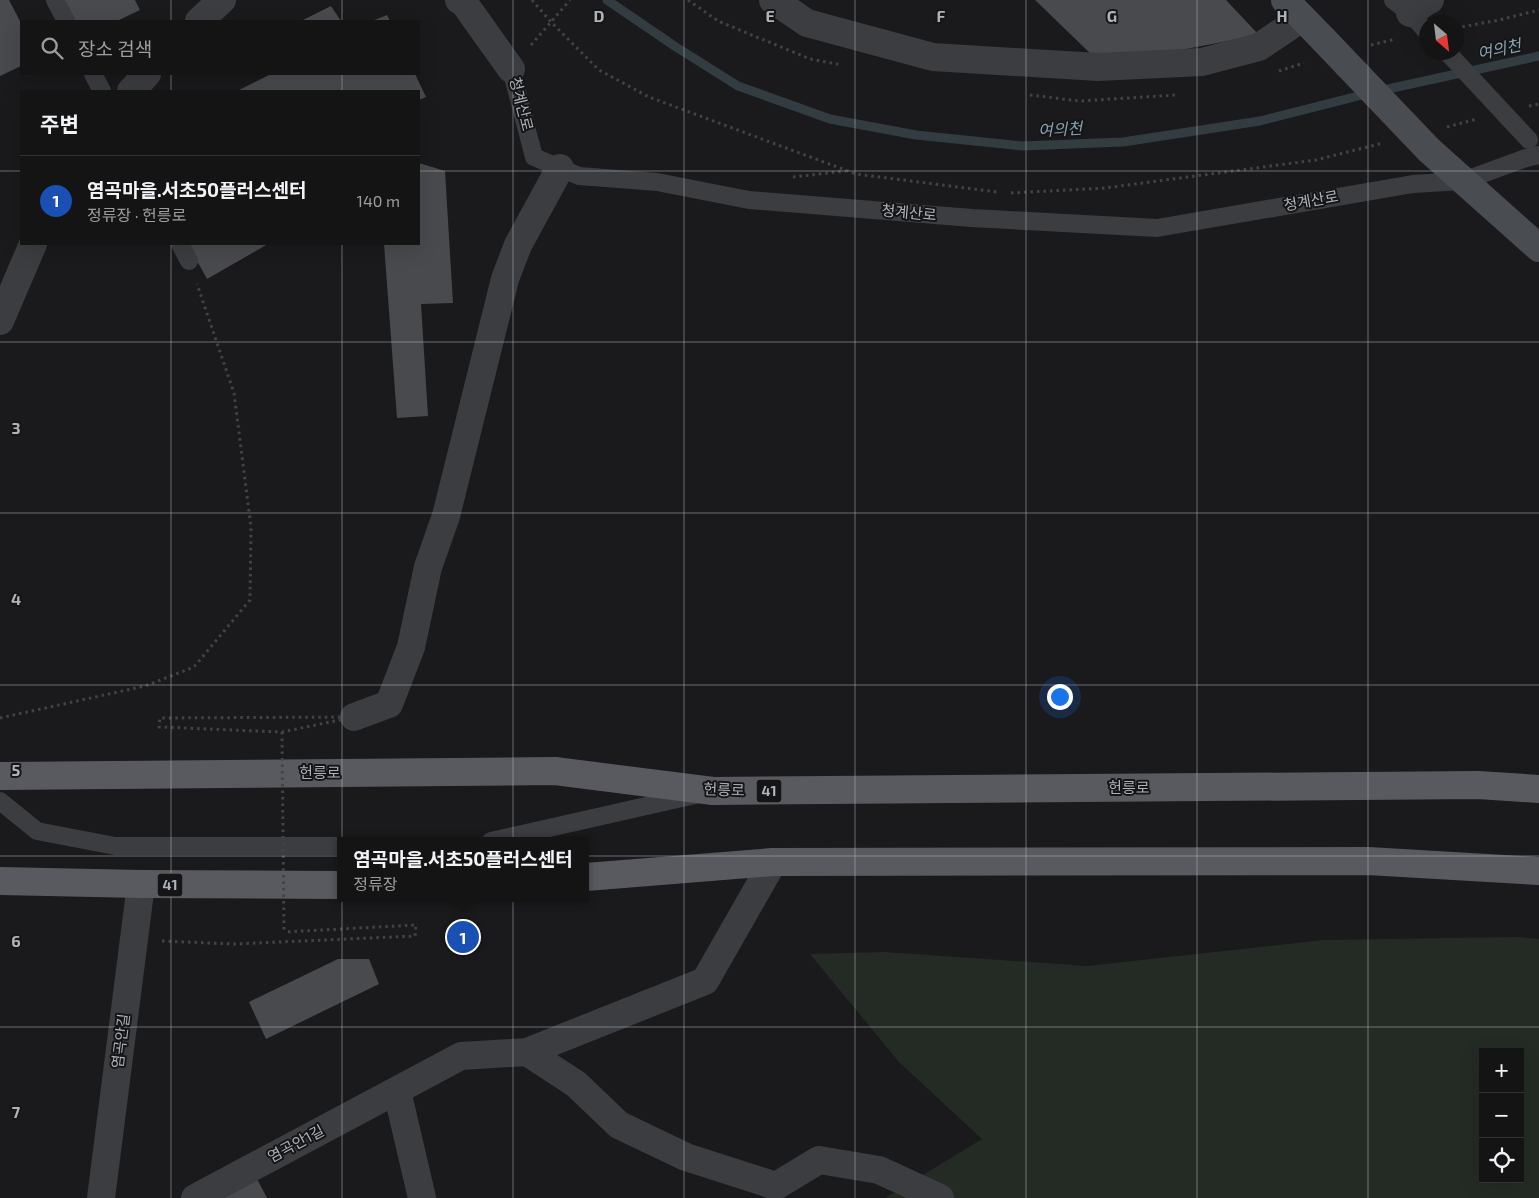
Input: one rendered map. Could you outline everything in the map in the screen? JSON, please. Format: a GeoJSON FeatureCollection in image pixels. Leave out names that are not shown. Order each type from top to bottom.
{"type":"FeatureCollection","features":[{"type":"Feature","properties":{"kind":"main road"},"geometry":{"type":"LineString","coordinates":[[1293,9],[1429,150],[1539,248]]}},
{"type":"Feature","properties":{"kind":"main road","name":"헌릉로"},"geometry":{"type":"LineString","coordinates":[[0,776],[555,771],[713,791],[1468,785],[1539,789]]}},
{"type":"Feature","properties":{"kind":"main road"},"geometry":{"type":"LineString","coordinates":[[589,876],[773,862],[1368,861],[1539,871]]}},
{"type":"Feature","properties":{"kind":"main road","name":"41"},"geometry":{"type":"LineString","coordinates":[[0,881],[337,885]]}},
{"type":"Feature","properties":{"kind":"street"},"geometry":{"type":"LineString","coordinates":[[200,20],[222,0]]}},
{"type":"Feature","properties":{"kind":"street","name":"청계산로"},"geometry":{"type":"LineString","coordinates":[[460,0],[511,69]]}},
{"type":"Feature","properties":{"kind":"street"},"geometry":{"type":"LineString","coordinates":[[773,0],[807,23],[933,57],[1098,67],[1202,62],[1260,47],[1293,9]]}},
{"type":"Feature","properties":{"kind":"street"},"geometry":{"type":"LineString","coordinates":[[132,90],[146,75]]}},
{"type":"Feature","properties":{"kind":"street"},"geometry":{"type":"LineString","coordinates":[[354,717],[389,704],[408,655],[428,567],[446,516],[505,279],[518,245],[560,168]]}},
{"type":"Feature","properties":{"kind":"street"},"geometry":{"type":"LineString","coordinates":[[0,321],[33,245]]}},
{"type":"Feature","properties":{"kind":"street"},"geometry":{"type":"LineString","coordinates":[[527,1052],[705,981],[773,862]]}},
{"type":"Feature","properties":{"kind":"street","name":"염곡안길"},"geometry":{"type":"LineString","coordinates":[[101,1198],[141,884]]}},
{"type":"Feature","properties":{"kind":"street"},"geometry":{"type":"LineString","coordinates":[[527,1052],[576,1084],[619,1126],[686,1157],[776,1186],[819,1160],[879,1170],[940,1198]]}},
{"type":"Feature","properties":{"kind":"street","name":"염곡안1길"},"geometry":{"type":"LineString","coordinates":[[195,1198],[460,1056],[527,1052]]}},
{"type":"Feature","properties":{"kind":"street"},"geometry":{"type":"LineString","coordinates":[[397,1091],[422,1198]]}},
{"type":"Feature","properties":{"kind":"lane"},"geometry":{"type":"LineString","coordinates":[[55,0],[65,20]]}},
{"type":"Feature","properties":{"kind":"lane"},"geometry":{"type":"LineString","coordinates":[[1454,60],[1529,140],[1539,156]]}},
{"type":"Feature","properties":{"kind":"lane","name":"청계산로"},"geometry":{"type":"LineString","coordinates":[[511,69],[534,157],[579,176],[657,182],[749,200],[972,218],[1157,228],[1413,184],[1463,181],[1526,158],[1539,156]]}},
{"type":"Feature","properties":{"kind":"lane"},"geometry":{"type":"LineString","coordinates":[[94,75],[101,90]]}},
{"type":"Feature","properties":{"kind":"lane"},"geometry":{"type":"LineString","coordinates":[[181,245],[189,261]]}},
{"type":"Feature","properties":{"kind":"lane"},"geometry":{"type":"LineString","coordinates":[[510,837],[713,791]]}},
{"type":"Feature","properties":{"kind":"lane"},"geometry":{"type":"LineString","coordinates":[[0,801],[37,831],[114,846],[337,846]]}},
{"type":"Feature","properties":{"kind":"path"},"geometry":{"type":"LineString","coordinates":[[532,0],[599,70],[649,97],[856,174],[1006,194],[1095,189],[1316,160],[1387,142]]}},
{"type":"Feature","properties":{"kind":"path"},"geometry":{"type":"LineString","coordinates":[[511,69],[570,0]]}},
{"type":"Feature","properties":{"kind":"path"},"geometry":{"type":"LineString","coordinates":[[688,0],[718,21],[810,60]]}},
{"type":"Feature","properties":{"kind":"path"},"geometry":{"type":"LineString","coordinates":[[1464,27],[1539,10]]}},
{"type":"Feature","properties":{"kind":"path"},"geometry":{"type":"LineString","coordinates":[[1520,108],[1539,104]]}},
{"type":"Feature","properties":{"kind":"path"},"geometry":{"type":"LineString","coordinates":[[1444,128],[1482,118]]}},
{"type":"Feature","properties":{"kind":"path"},"geometry":{"type":"LineString","coordinates":[[0,718],[145,686],[194,667],[250,600],[251,526],[234,393],[208,312],[189,261]]}},
{"type":"Feature","properties":{"kind":"path"},"geometry":{"type":"LineString","coordinates":[[354,717],[282,732],[159,727],[160,718],[354,717]]}},
{"type":"Feature","properties":{"kind":"path"},"geometry":{"type":"LineString","coordinates":[[134,940],[234,944],[415,936],[416,925],[284,932],[282,732]]}},
{"type":"Feature","properties":{"kind":"shaded area"},"geometry":{"type":"Polygon","coordinates":[[[1517,937],[1539,939],[1539,1198],[885,1198],[982,1139],[899,1062],[810,954],[885,952],[1087,966],[1324,940],[1517,937]]]}},
{"type":"Feature","properties":{"kind":"building"},"geometry":{"type":"Polygon","coordinates":[[[0,0],[9,0],[20,21],[20,66],[0,76],[0,0]]]}},
{"type":"Feature","properties":{"kind":"building"},"geometry":{"type":"Polygon","coordinates":[[[59,0],[135,0],[140,10],[119,20],[69,20],[59,0]]]}},
{"type":"Feature","properties":{"kind":"building"},"geometry":{"type":"Polygon","coordinates":[[[1035,0],[1226,0],[1259,35],[1160,54],[1093,56],[1035,0]]]}},
{"type":"Feature","properties":{"kind":"building"},"geometry":{"type":"Polygon","coordinates":[[[331,6],[340,20],[303,20],[331,6]]]}},
{"type":"Feature","properties":{"kind":"building"},"geometry":{"type":"Polygon","coordinates":[[[387,15],[390,20],[374,20],[387,15]]]}},
{"type":"Feature","properties":{"kind":"building"},"geometry":{"type":"Polygon","coordinates":[[[269,75],[415,75],[426,97],[420,100],[420,90],[239,90],[269,75]]]}},
{"type":"Feature","properties":{"kind":"building"},"geometry":{"type":"Polygon","coordinates":[[[420,163],[445,171],[453,303],[421,304],[428,416],[397,418],[384,245],[420,245],[420,163]]]}},
{"type":"Feature","properties":{"kind":"building"},"geometry":{"type":"Polygon","coordinates":[[[189,245],[266,245],[207,279],[189,245]]]}},
{"type":"Feature","properties":{"kind":"building"},"geometry":{"type":"Polygon","coordinates":[[[338,959],[369,959],[379,984],[266,1039],[249,1002],[338,959]]]}},
{"type":"Feature","properties":{"kind":"building"},"geometry":{"type":"Polygon","coordinates":[[[257,1179],[267,1198],[221,1198],[257,1179]]]}},
{"type":"Feature","properties":{"kind":"waterway","name":"여의천"},"geometry":{"type":"LineString","coordinates":[[607,0],[738,86],[830,119],[916,135],[1022,146],[1123,142],[1260,121],[1374,92],[1539,56]]}},
{"type":"Feature","properties":{"kind":"place","name":"염곡마을.서초50플러스센터"},"geometry":{"type":"Point","coordinates":[463,937]}}]}
